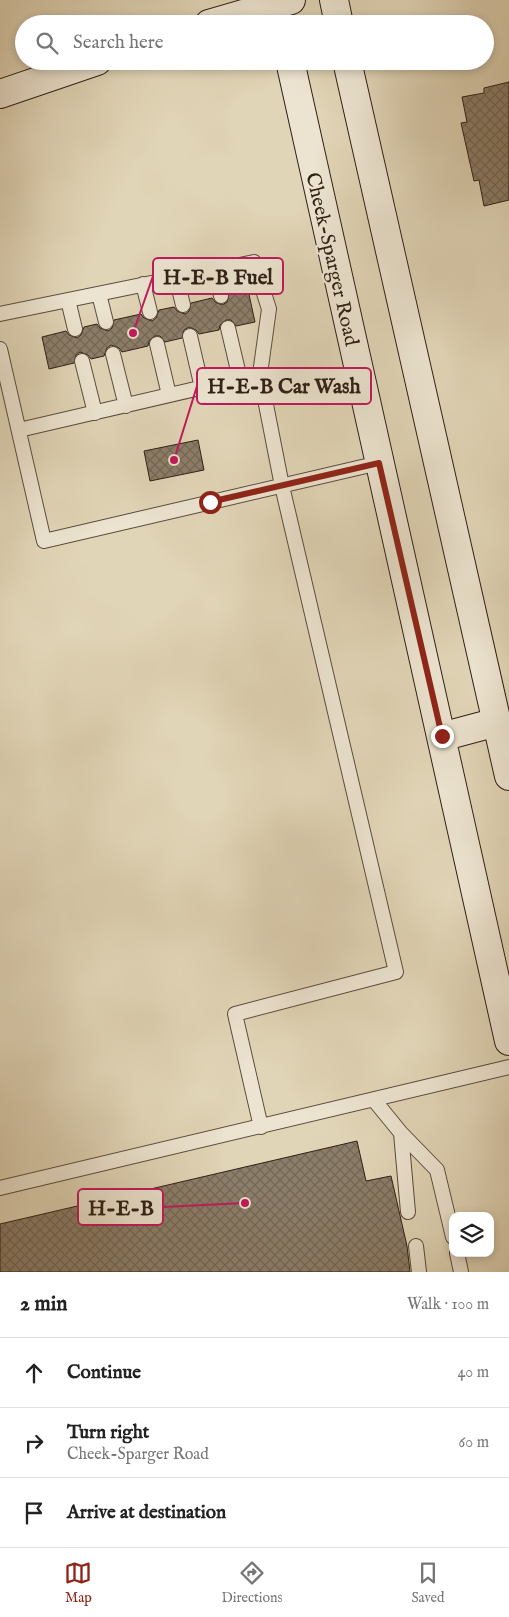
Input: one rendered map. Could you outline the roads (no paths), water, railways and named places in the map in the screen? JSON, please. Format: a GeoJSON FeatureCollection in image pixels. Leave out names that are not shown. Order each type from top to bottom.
{"type":"FeatureCollection","features":[{"type":"Feature","properties":{"kind":"main road"},"geometry":{"type":"LineString","coordinates":[[334,0],[337,15]]}},
{"type":"Feature","properties":{"kind":"main road"},"geometry":{"type":"LineString","coordinates":[[248,15],[281,7]]}},
{"type":"Feature","properties":{"kind":"main road"},"geometry":{"type":"LineString","coordinates":[[0,94],[71,70]]}},
{"type":"Feature","properties":{"kind":"main road","name":"Cheek-Sparger Road"},"geometry":{"type":"LineString","coordinates":[[292,70],[509,1041]]}},
{"type":"Feature","properties":{"kind":"main road"},"geometry":{"type":"LineString","coordinates":[[350,70],[509,776]]}},
{"type":"Feature","properties":{"kind":"main road"},"geometry":{"type":"LineString","coordinates":[[442,736],[497,722]]}},
{"type":"Feature","properties":{"kind":"lane"},"geometry":{"type":"LineString","coordinates":[[0,314],[254,262],[268,308],[260,374],[282,486],[396,972],[235,1014],[261,1127]]}},
{"type":"Feature","properties":{"kind":"lane"},"geometry":{"type":"LineString","coordinates":[[215,270],[221,296]]}},
{"type":"Feature","properties":{"kind":"lane"},"geometry":{"type":"LineString","coordinates":[[176,277],[183,305]]}},
{"type":"Feature","properties":{"kind":"lane"},"geometry":{"type":"LineString","coordinates":[[143,284],[150,312]]}},
{"type":"Feature","properties":{"kind":"lane"},"geometry":{"type":"LineString","coordinates":[[99,294],[106,322]]}},
{"type":"Feature","properties":{"kind":"lane"},"geometry":{"type":"LineString","coordinates":[[68,300],[75,329]]}},
{"type":"Feature","properties":{"kind":"lane"},"geometry":{"type":"LineString","coordinates":[[228,328],[240,379]]}},
{"type":"Feature","properties":{"kind":"lane"},"geometry":{"type":"LineString","coordinates":[[190,336],[202,388]]}},
{"type":"Feature","properties":{"kind":"lane"},"geometry":{"type":"LineString","coordinates":[[157,344],[169,395]]}},
{"type":"Feature","properties":{"kind":"lane"},"geometry":{"type":"LineString","coordinates":[[0,350],[44,541],[379,463]]}},
{"type":"Feature","properties":{"kind":"lane"},"geometry":{"type":"LineString","coordinates":[[113,354],[126,406]]}},
{"type":"Feature","properties":{"kind":"lane"},"geometry":{"type":"LineString","coordinates":[[82,361],[95,413]]}},
{"type":"Feature","properties":{"kind":"lane"},"geometry":{"type":"LineString","coordinates":[[18,430],[260,374]]}},
{"type":"Feature","properties":{"kind":"lane"},"geometry":{"type":"LineString","coordinates":[[0,1188],[509,1067]]}},
{"type":"Feature","properties":{"kind":"lane"},"geometry":{"type":"LineString","coordinates":[[374,1100],[401,1133],[437,1170],[449,1220]]}},
{"type":"Feature","properties":{"kind":"lane"},"geometry":{"type":"LineString","coordinates":[[401,1133],[408,1212]]}},
{"type":"Feature","properties":{"kind":"lane"},"geometry":{"type":"LineString","coordinates":[[416,1246],[419,1272]]}},
{"type":"Feature","properties":{"kind":"lane"},"geometry":{"type":"LineString","coordinates":[[457,1257],[461,1272]]}},
{"type":"Feature","properties":{"kind":"place","name":"H-E-B Fuel"},"geometry":{"type":"Point","coordinates":[133,333]}},
{"type":"Feature","properties":{"kind":"place","name":"H-E-B Car Wash"},"geometry":{"type":"Point","coordinates":[174,460]}},
{"type":"Feature","properties":{"kind":"place","name":"H-E-B"},"geometry":{"type":"Point","coordinates":[245,1203]}}]}
